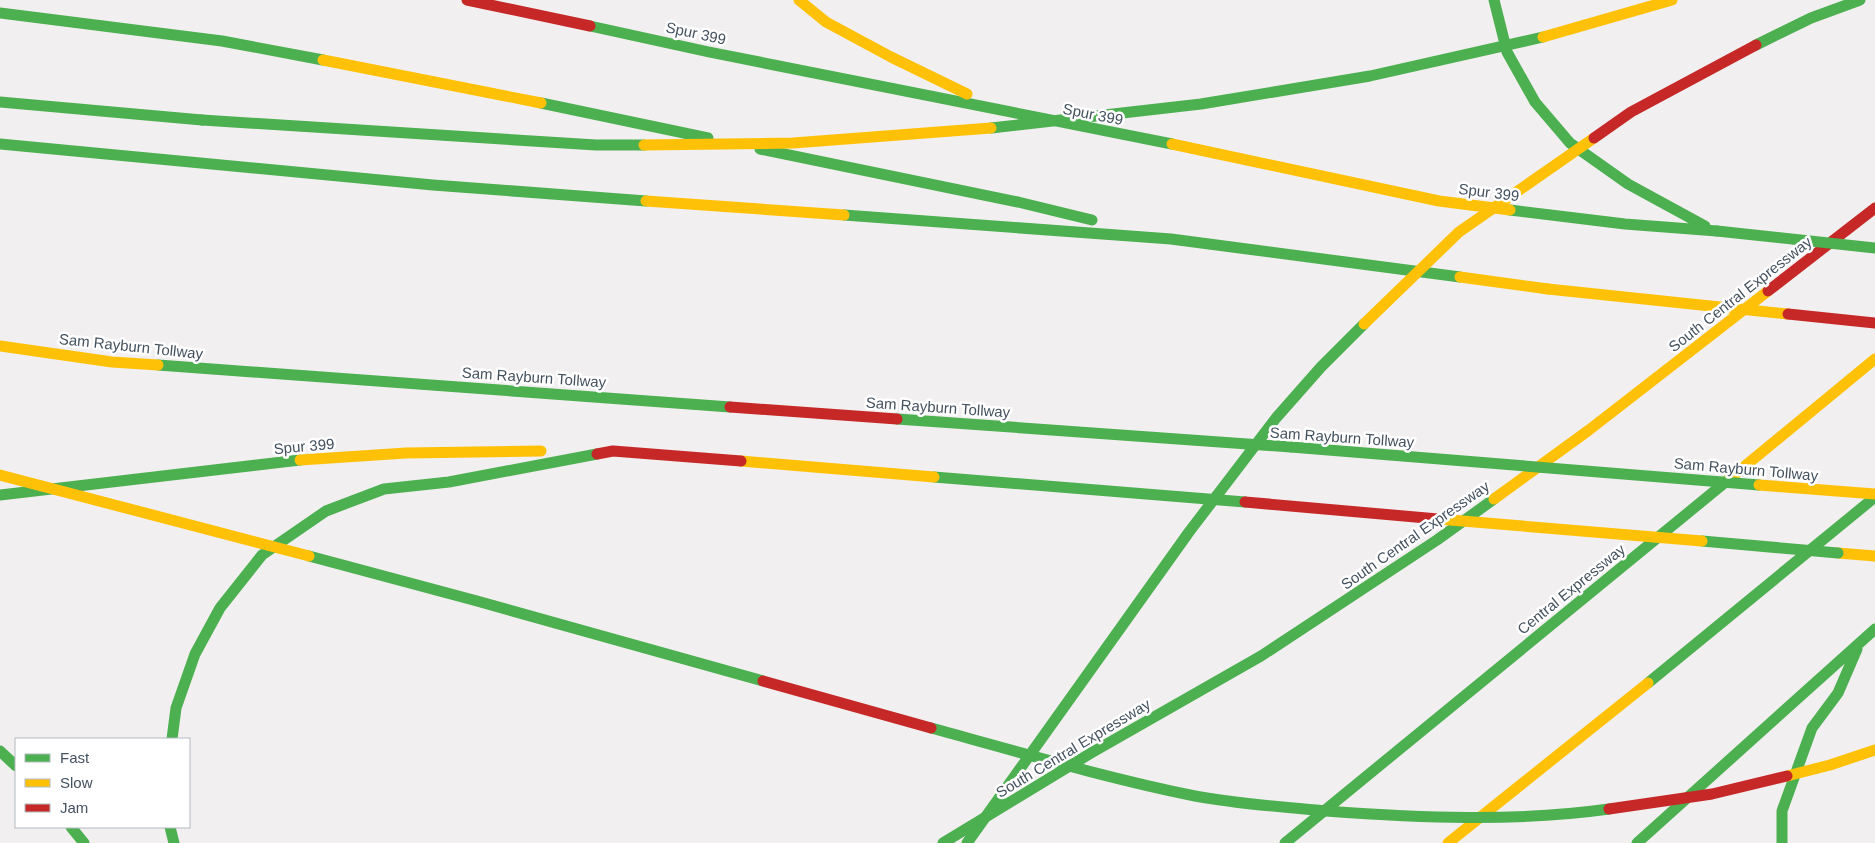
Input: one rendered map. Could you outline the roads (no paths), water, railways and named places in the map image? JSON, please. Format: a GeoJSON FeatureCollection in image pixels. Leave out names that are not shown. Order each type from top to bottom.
{"type":"FeatureCollection","features":[{"type":"Feature","properties":{"kind":"main road","name":"Spur 399"},"geometry":{"type":"LineString","coordinates":[[467,0],[709,52],[1226,155],[1439,201],[1624,224],[1717,231],[1875,248]]}},
{"type":"Feature","properties":{"kind":"main road"},"geometry":{"type":"LineString","coordinates":[[799,0],[826,22],[891,57],[1005,111]]}},
{"type":"Feature","properties":{"kind":"main road"},"geometry":{"type":"LineString","coordinates":[[1494,0],[1508,52],[1536,102],[1570,143],[1628,184],[1717,231]]}},
{"type":"Feature","properties":{"kind":"main road"},"geometry":{"type":"LineString","coordinates":[[0,102],[202,120],[596,145],[793,143],[1010,127],[1201,104],[1370,76],[1563,32],[1672,0]]}},
{"type":"Feature","properties":{"kind":"main road"},"geometry":{"type":"LineString","coordinates":[[967,843],[1189,532],[1276,418],[1321,367],[1394,293],[1459,232],[1631,112],[1730,58],[1811,18],[1860,0]]}},
{"type":"Feature","properties":{"kind":"main road"},"geometry":{"type":"LineString","coordinates":[[0,13],[222,40],[400,74],[1018,202],[1172,239]]}},
{"type":"Feature","properties":{"kind":"main road"},"geometry":{"type":"LineString","coordinates":[[0,144],[433,185],[1172,239],[1548,289],[1875,323]]}},
{"type":"Feature","properties":{"kind":"main road","name":"South Central Expressway"},"geometry":{"type":"LineString","coordinates":[[943,843],[1091,754],[1261,656],[1437,540],[1589,430],[1875,208]]}},
{"type":"Feature","properties":{"kind":"main road","name":"Sam Rayburn Tollway"},"geometry":{"type":"LineString","coordinates":[[0,346],[112,362],[1291,448],[1875,496]]}},
{"type":"Feature","properties":{"kind":"main road","name":"Central Expressway"},"geometry":{"type":"LineString","coordinates":[[1285,843],[1875,359]]}},
{"type":"Feature","properties":{"kind":"main road"},"geometry":{"type":"LineString","coordinates":[[28,361],[112,362]]}},
{"type":"Feature","properties":{"kind":"main road","name":"Spur 399"},"geometry":{"type":"LineString","coordinates":[[0,495],[169,474],[327,458],[426,453],[613,451]]}},
{"type":"Feature","properties":{"kind":"main road"},"geometry":{"type":"LineString","coordinates":[[172,738],[176,708],[195,654],[220,608],[262,555],[326,511],[384,489],[449,482],[613,451],[1245,502],[1875,556]]}},
{"type":"Feature","properties":{"kind":"main road"},"geometry":{"type":"LineString","coordinates":[[0,474],[477,601],[1087,771],[1196,796],[1280,807],[1378,814],[1479,818],[1592,810],[1712,794],[1830,765],[1875,750]]}},
{"type":"Feature","properties":{"kind":"main road"},"geometry":{"type":"LineString","coordinates":[[1448,843],[1640,690],[1875,496]]}},
{"type":"Feature","properties":{"kind":"main road"},"geometry":{"type":"LineString","coordinates":[[1637,843],[1875,630]]}},
{"type":"Feature","properties":{"kind":"main road"},"geometry":{"type":"LineString","coordinates":[[1782,843],[1782,811],[1812,728],[1838,693],[1860,642]]}},
{"type":"Feature","properties":{"kind":"main road"},"geometry":{"type":"LineString","coordinates":[[0,751],[15,765]]}},
{"type":"Feature","properties":{"kind":"main road"},"geometry":{"type":"LineString","coordinates":[[72,828],[84,843]]}},
{"type":"Feature","properties":{"kind":"main road"},"geometry":{"type":"LineString","coordinates":[[170,828],[174,843]]}}]}
